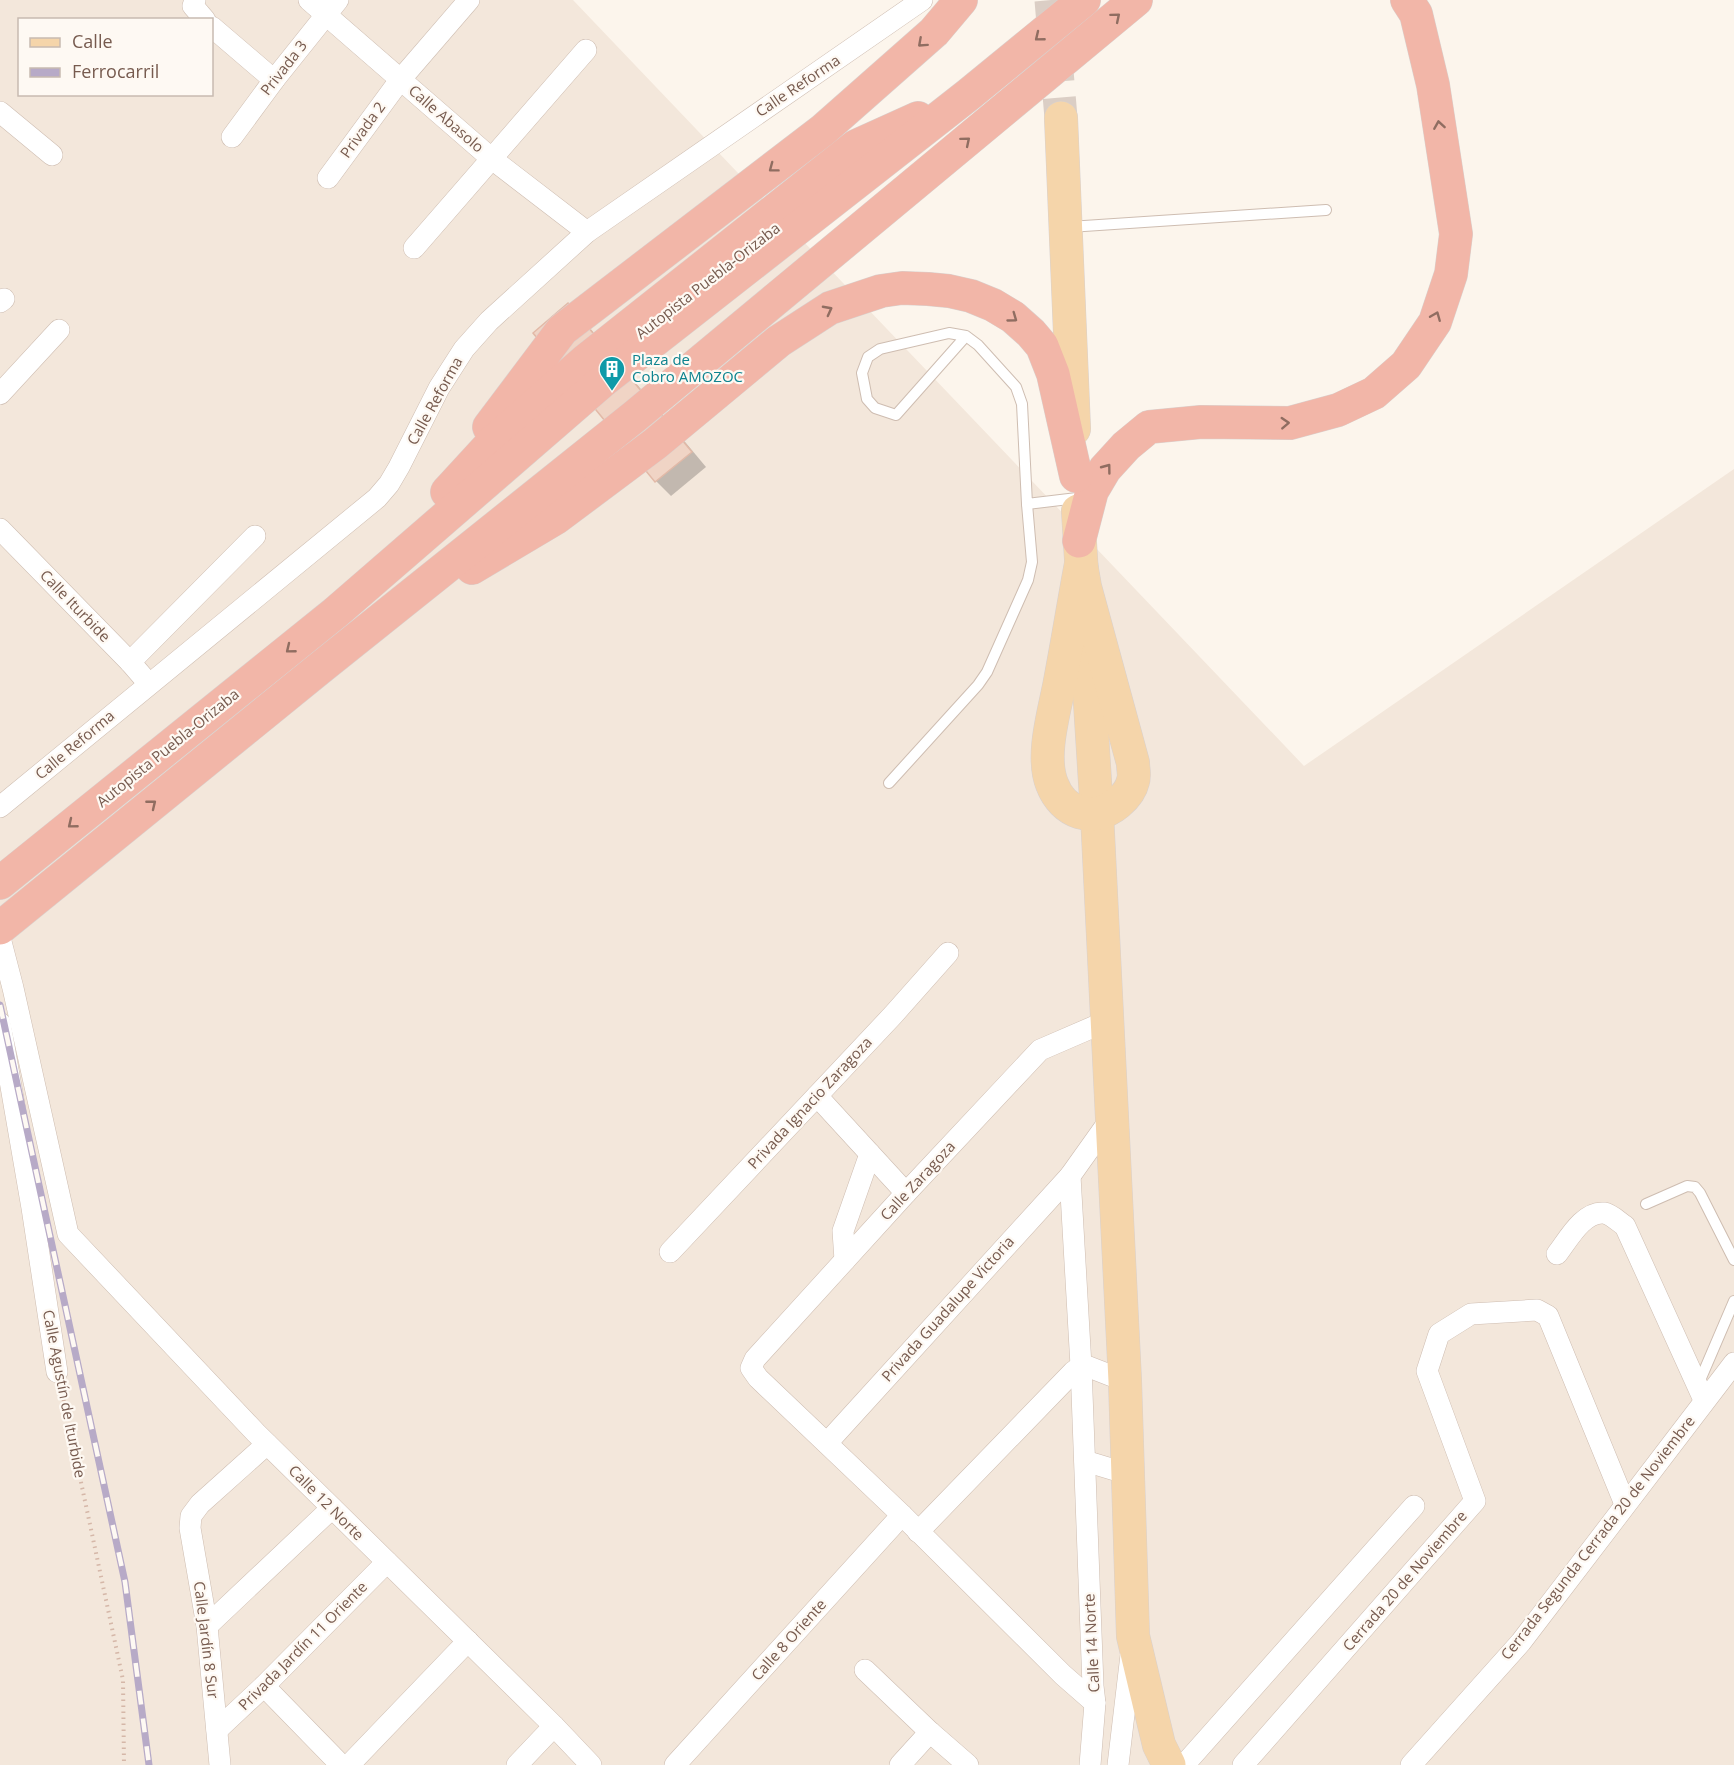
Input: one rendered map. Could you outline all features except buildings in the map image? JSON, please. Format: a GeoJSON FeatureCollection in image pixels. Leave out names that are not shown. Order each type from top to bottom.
{"type":"FeatureCollection","features":[{"type":"Feature","properties":{"kind":"highway"},"geometry":{"type":"LineString","coordinates":[[483,434],[562,330],[823,130],[934,32],[961,0]]}},
{"type":"Feature","properties":{"kind":"highway","name":"Autopista Puebla-Orizaba"},"geometry":{"type":"LineString","coordinates":[[0,883],[335,613],[604,381],[968,95],[1084,0]]}},
{"type":"Feature","properties":{"kind":"highway","name":"Autopista Puebla-Orizaba"},"geometry":{"type":"LineString","coordinates":[[3,929],[320,668],[635,417],[1136,0]]}},
{"type":"Feature","properties":{"kind":"highway"},"geometry":{"type":"LineString","coordinates":[[1080,552],[1092,491],[1105,469],[1126,446],[1149,427],[1201,422],[1290,423],[1338,410],[1374,393],[1406,365],[1435,322],[1451,274],[1456,234],[1433,85],[1416,14],[1407,0]]}},
{"type":"Feature","properties":{"kind":"highway","name":"Autopista Puebla-Orizaba"},"geometry":{"type":"LineString","coordinates":[[335,613],[483,434],[575,345],[736,219],[856,146],[968,95]]}},
{"type":"Feature","properties":{"kind":"highway","name":"Autopista Puebla-Orizaba"},"geometry":{"type":"LineString","coordinates":[[335,613],[493,442],[586,360],[856,146]]}},
{"type":"Feature","properties":{"kind":"highway","name":"Autopista Puebla-Orizaba"},"geometry":{"type":"LineString","coordinates":[[320,668],[412,569],[614,392],[741,289],[866,206],[886,194],[921,179]]}},
{"type":"Feature","properties":{"kind":"highway"},"geometry":{"type":"LineString","coordinates":[[320,668],[431,592],[556,518],[655,444],[779,341],[830,308],[881,291],[902,288],[928,289],[971,296],[993,305],[1031,333],[1042,346],[1053,374],[1077,487]]}},
{"type":"Feature","properties":{"kind":"main road"},"geometry":{"type":"LineString","coordinates":[[1061,118],[1080,552],[1097,814],[1125,1381],[1133,1636],[1159,1745],[1169,1765]]}},
{"type":"Feature","properties":{"kind":"main road"},"geometry":{"type":"LineString","coordinates":[[1080,552],[1050,733],[1048,765],[1052,783],[1059,798],[1076,812],[1088,815],[1097,814]]}},
{"type":"Feature","properties":{"kind":"street","name":"Calle Abasolo"},"geometry":{"type":"LineString","coordinates":[[309,0],[332,8],[400,80],[492,159],[587,232]]}},
{"type":"Feature","properties":{"kind":"street","name":"Privada 2"},"geometry":{"type":"LineString","coordinates":[[328,177],[400,80],[469,0]]}},
{"type":"Feature","properties":{"kind":"street","name":"Calle Reforma"},"geometry":{"type":"LineString","coordinates":[[0,807],[377,498],[399,467],[439,388],[464,349],[489,321],[587,232],[922,0]]}},
{"type":"Feature","properties":{"kind":"street","name":"Privada 3"},"geometry":{"type":"LineString","coordinates":[[232,137],[332,8]]}},
{"type":"Feature","properties":{"kind":"street"},"geometry":{"type":"LineString","coordinates":[[213,28],[274,80]]}},
{"type":"Feature","properties":{"kind":"street"},"geometry":{"type":"LineString","coordinates":[[414,248],[586,50]]}},
{"type":"Feature","properties":{"kind":"street"},"geometry":{"type":"LineString","coordinates":[[0,112],[52,155]]}},
{"type":"Feature","properties":{"kind":"street"},"geometry":{"type":"LineString","coordinates":[[0,394],[59,330]]}},
{"type":"Feature","properties":{"kind":"street","name":"Calle Iturbide"},"geometry":{"type":"LineString","coordinates":[[0,529],[149,684]]}},
{"type":"Feature","properties":{"kind":"street"},"geometry":{"type":"LineString","coordinates":[[130,662],[255,536]]}},
{"type":"Feature","properties":{"kind":"street","name":"Calle 12 Norte"},"geometry":{"type":"LineString","coordinates":[[3,929],[13,988],[68,1234],[267,1444],[591,1765]]}},
{"type":"Feature","properties":{"kind":"street","name":"Privada Ignacio Zaragoza"},"geometry":{"type":"LineString","coordinates":[[670,1251],[893,1015],[948,953]]}},
{"type":"Feature","properties":{"kind":"street","name":"Calle Zaragoza"},"geometry":{"type":"LineString","coordinates":[[751,1368],[755,1359],[844,1260],[1040,1050],[1107,1022]]}},
{"type":"Feature","properties":{"kind":"street","name":"Calle Agustín de Iturbide"},"geometry":{"type":"LineString","coordinates":[[0,1023],[57,1372]]}},
{"type":"Feature","properties":{"kind":"street"},"geometry":{"type":"LineString","coordinates":[[817,1096],[906,1193]]}},
{"type":"Feature","properties":{"kind":"street","name":"Privada Guadalupe Victoria"},"geometry":{"type":"LineString","coordinates":[[827,1443],[1070,1176],[1112,1117]]}},
{"type":"Feature","properties":{"kind":"street"},"geometry":{"type":"LineString","coordinates":[[844,1260],[843,1231],[870,1154]]}},
{"type":"Feature","properties":{"kind":"street","name":"Calle 14 Norte"},"geometry":{"type":"LineString","coordinates":[[1070,1176],[1081,1366],[1095,1703]]}},
{"type":"Feature","properties":{"kind":"street"},"geometry":{"type":"LineString","coordinates":[[1557,1254],[1584,1221],[1594,1214],[1606,1213],[1625,1226],[1701,1393]]}},
{"type":"Feature","properties":{"kind":"street","name":"Cerrada 20 de Noviembre"},"geometry":{"type":"LineString","coordinates":[[1243,1765],[1475,1501],[1427,1371],[1439,1334],[1471,1314],[1536,1310],[1548,1316],[1625,1504]]}},
{"type":"Feature","properties":{"kind":"street","name":"Cerrada Segunda Cerrada 20 de Noviembre"},"geometry":{"type":"LineString","coordinates":[[1411,1765],[1521,1642],[1625,1504],[1701,1393],[1734,1363]]}},
{"type":"Feature","properties":{"kind":"street"},"geometry":{"type":"LineString","coordinates":[[918,1532],[1081,1366],[1125,1381]]}},
{"type":"Feature","properties":{"kind":"street","name":"Calle 14 Norte"},"geometry":{"type":"LineString","coordinates":[[751,1368],[758,1378],[902,1515],[1063,1675],[1095,1703]]}},
{"type":"Feature","properties":{"kind":"street","name":"Calle Jardín 8 Sur"},"geometry":{"type":"LineString","coordinates":[[220,1765],[207,1626],[190,1528],[191,1516],[200,1504],[267,1444]]}},
{"type":"Feature","properties":{"kind":"street"},"geometry":{"type":"LineString","coordinates":[[1084,1461],[1128,1474]]}},
{"type":"Feature","properties":{"kind":"street"},"geometry":{"type":"LineString","coordinates":[[1184,1765],[1414,1506]]}},
{"type":"Feature","properties":{"kind":"street"},"geometry":{"type":"LineString","coordinates":[[207,1626],[332,1508]]}},
{"type":"Feature","properties":{"kind":"street","name":"Calle 8 Oriente"},"geometry":{"type":"LineString","coordinates":[[675,1765],[902,1515]]}},
{"type":"Feature","properties":{"kind":"street","name":"Privada Jardín 11 Oriente"},"geometry":{"type":"LineString","coordinates":[[217,1730],[387,1562]]}},
{"type":"Feature","properties":{"kind":"street"},"geometry":{"type":"LineString","coordinates":[[1118,1762],[1133,1636]]}},
{"type":"Feature","properties":{"kind":"street"},"geometry":{"type":"LineString","coordinates":[[349,1765],[468,1641]]}},
{"type":"Feature","properties":{"kind":"street"},"geometry":{"type":"LineString","coordinates":[[865,1670],[968,1765]]}},
{"type":"Feature","properties":{"kind":"street"},"geometry":{"type":"LineString","coordinates":[[264,1686],[341,1765]]}},
{"type":"Feature","properties":{"kind":"street"},"geometry":{"type":"LineString","coordinates":[[1090,1765],[1095,1703]]}},
{"type":"Feature","properties":{"kind":"street"},"geometry":{"type":"LineString","coordinates":[[517,1765],[554,1726]]}},
{"type":"Feature","properties":{"kind":"street"},"geometry":{"type":"LineString","coordinates":[[900,1765],[930,1732]]}},
{"type":"Feature","properties":{"kind":"street"},"geometry":{"type":"LineString","coordinates":[[1092,1734],[1118,1762]]}},
{"type":"Feature","properties":{"kind":"lane"},"geometry":{"type":"LineString","coordinates":[[1066,228],[1326,210]]}},
{"type":"Feature","properties":{"kind":"lane"},"geometry":{"type":"LineString","coordinates":[[889,783],[978,685],[987,672],[1028,580],[1032,562],[1022,404],[1016,387],[978,345],[966,336],[949,333],[880,349],[868,357],[862,373],[867,399],[875,408],[896,415],[966,336]]}},
{"type":"Feature","properties":{"kind":"lane"},"geometry":{"type":"LineString","coordinates":[[1027,504],[1077,487]]}},
{"type":"Feature","properties":{"kind":"lane"},"geometry":{"type":"LineString","coordinates":[[1646,1204],[1687,1186],[1695,1187],[1734,1260]]}},
{"type":"Feature","properties":{"kind":"lane"},"geometry":{"type":"LineString","coordinates":[[1701,1393],[1734,1301]]}},
{"type":"Feature","properties":{"kind":"path","name":"Calle Agustín de Iturbide"},"geometry":{"type":"LineString","coordinates":[[57,1372],[123,1680],[124,1765]]}},
{"type":"Feature","properties":{"kind":"shaded area"},"geometry":{"type":"Polygon","coordinates":[[[0,0],[573,0],[1304,766],[1734,469],[1734,1765],[0,1765],[0,0]]]}},
{"type":"Feature","properties":{"kind":"tunnel"},"geometry":{"type":"LineString","coordinates":[[1051,0],[1061,118]]}},
{"type":"Feature","properties":{"kind":"railway"},"geometry":{"type":"LineString","coordinates":[[0,1005],[125,1582],[149,1765]]}},
{"type":"Feature","properties":{"kind":"place","name":"Plaza de Cobro AMOZOC"},"geometry":{"type":"Point","coordinates":[612,392]}}]}
